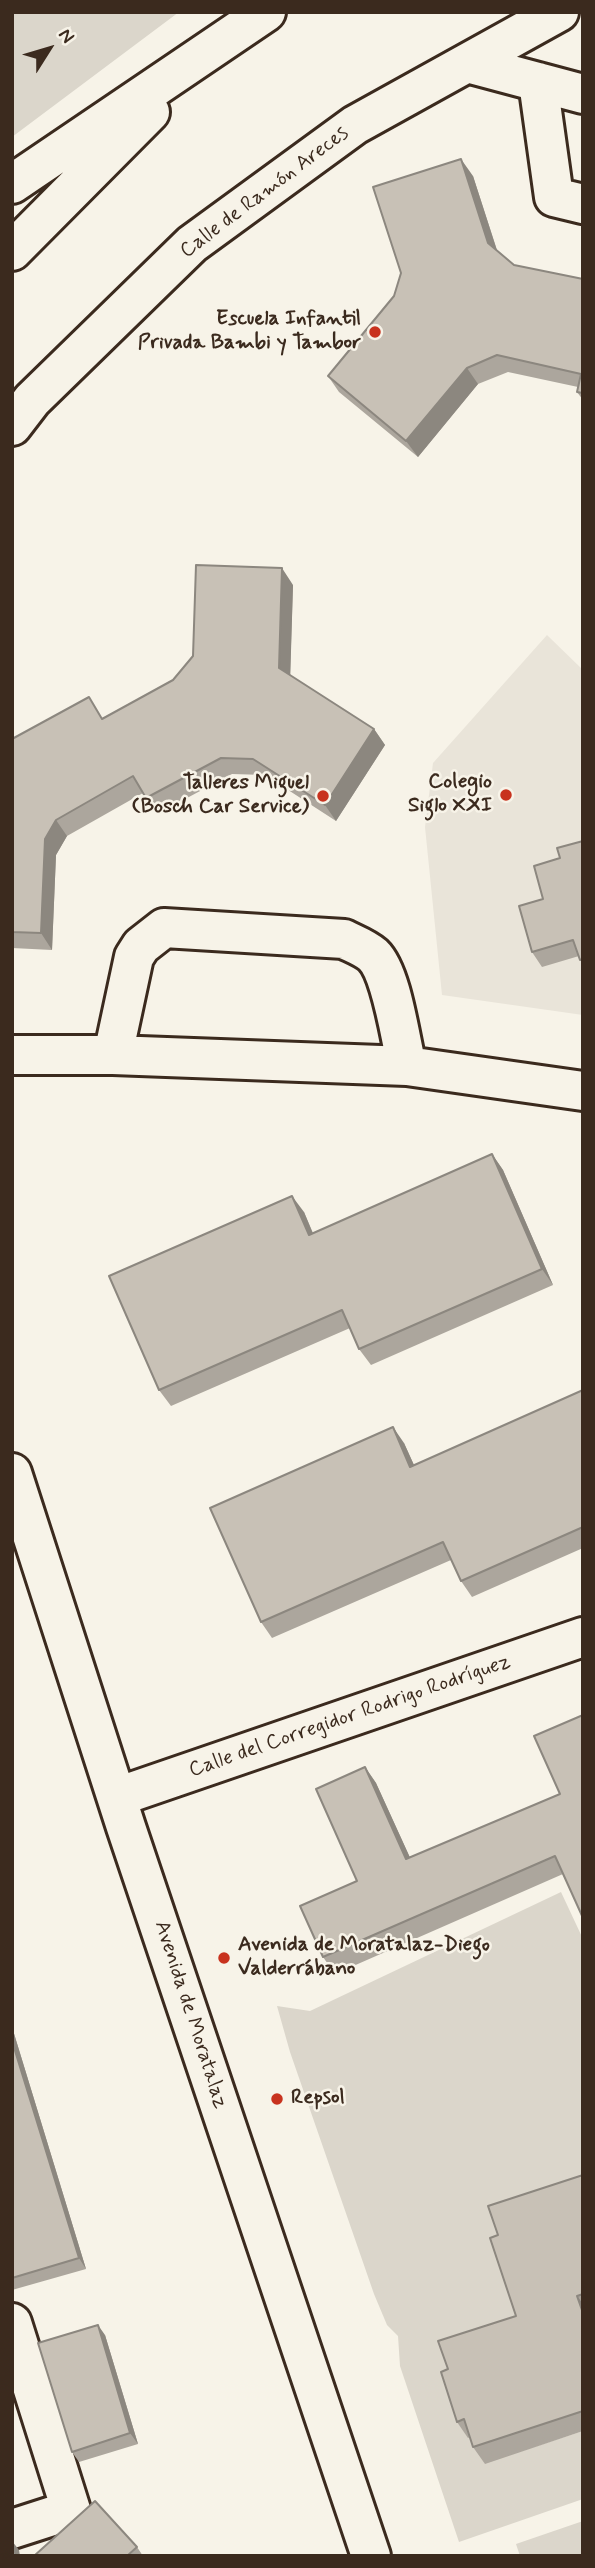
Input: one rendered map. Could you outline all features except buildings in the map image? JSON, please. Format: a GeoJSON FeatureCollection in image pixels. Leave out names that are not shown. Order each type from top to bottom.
{"type":"FeatureCollection","features":[{"type":"Feature","properties":{"kind":"main road"},"geometry":{"type":"LineString","coordinates":[[12,184],[208,54],[266,12]]}},
{"type":"Feature","properties":{"kind":"main road","name":"Calle de Ramón Areces"},"geometry":{"type":"LineString","coordinates":[[12,426],[33,400],[192,244],[355,125],[559,12]]}},
{"type":"Feature","properties":{"kind":"main road"},"geometry":{"type":"LineString","coordinates":[[12,251],[208,54]]}},
{"type":"Feature","properties":{"kind":"main road"},"geometry":{"type":"LineString","coordinates":[[467,63],[583,94]]}},
{"type":"Feature","properties":{"kind":"main road"},"geometry":{"type":"LineString","coordinates":[[538,82],[554,197],[583,204]]}},
{"type":"Feature","properties":{"kind":"main road"},"geometry":{"type":"LineString","coordinates":[[113,1055],[134,957],[147,940],[164,928],[344,939],[360,947],[374,956],[383,970],[407,1066]]}},
{"type":"Feature","properties":{"kind":"main road"},"geometry":{"type":"LineString","coordinates":[[12,1055],[113,1055],[407,1066],[583,1091]]}},
{"type":"Feature","properties":{"kind":"main road","name":"Avenida de Moratalaz"},"geometry":{"type":"LineString","coordinates":[[12,1473],[117,1797],[371,2556]]}},
{"type":"Feature","properties":{"kind":"main road","name":"Calle del Corregidor Rodrigo Rodríguez"},"geometry":{"type":"LineString","coordinates":[[117,1797],[583,1637]]}},
{"type":"Feature","properties":{"kind":"main road"},"geometry":{"type":"LineString","coordinates":[[12,2323],[71,2510],[12,2529]]}},
{"type":"Feature","properties":{"kind":"shaded area"},"geometry":{"type":"Polygon","coordinates":[[[12,12],[179,12],[12,137],[12,12]]]}},
{"type":"Feature","properties":{"kind":"shaded area","name":"Colegio Siglo XXI"},"geometry":{"type":"Polygon","coordinates":[[[547,635],[583,670],[583,1015],[442,995],[425,827],[433,763],[547,635]]]}},
{"type":"Feature","properties":{"kind":"shaded area"},"geometry":{"type":"Polygon","coordinates":[[[561,1892],[583,1939],[583,2195],[525,2300],[468,2437],[475,2435],[485,2463],[583,2431],[583,2499],[459,2542],[400,2366],[398,2336],[387,2325],[374,2294],[290,2052],[277,2006],[310,2011],[561,1892]]]}},
{"type":"Feature","properties":{"kind":"shaded area"},"geometry":{"type":"Polygon","coordinates":[[[583,2521],[583,2556],[520,2556],[516,2544],[583,2521]]]}},
{"type":"Feature","properties":{"kind":"place","name":"Escuela Infantil Privada Bambi y Tambor"},"geometry":{"type":"Point","coordinates":[375,332]}},
{"type":"Feature","properties":{"kind":"place","name":"Colegio Siglo XXI"},"geometry":{"type":"Point","coordinates":[506,795]}},
{"type":"Feature","properties":{"kind":"place","name":"Talleres Miguel (Bosch Car Service)"},"geometry":{"type":"Point","coordinates":[323,796]}},
{"type":"Feature","properties":{"kind":"place","name":"Avenida de Moratalaz-Diego Valderrábano"},"geometry":{"type":"Point","coordinates":[224,1958]}},
{"type":"Feature","properties":{"kind":"place","name":"Repsol"},"geometry":{"type":"Point","coordinates":[277,2099]}}]}
